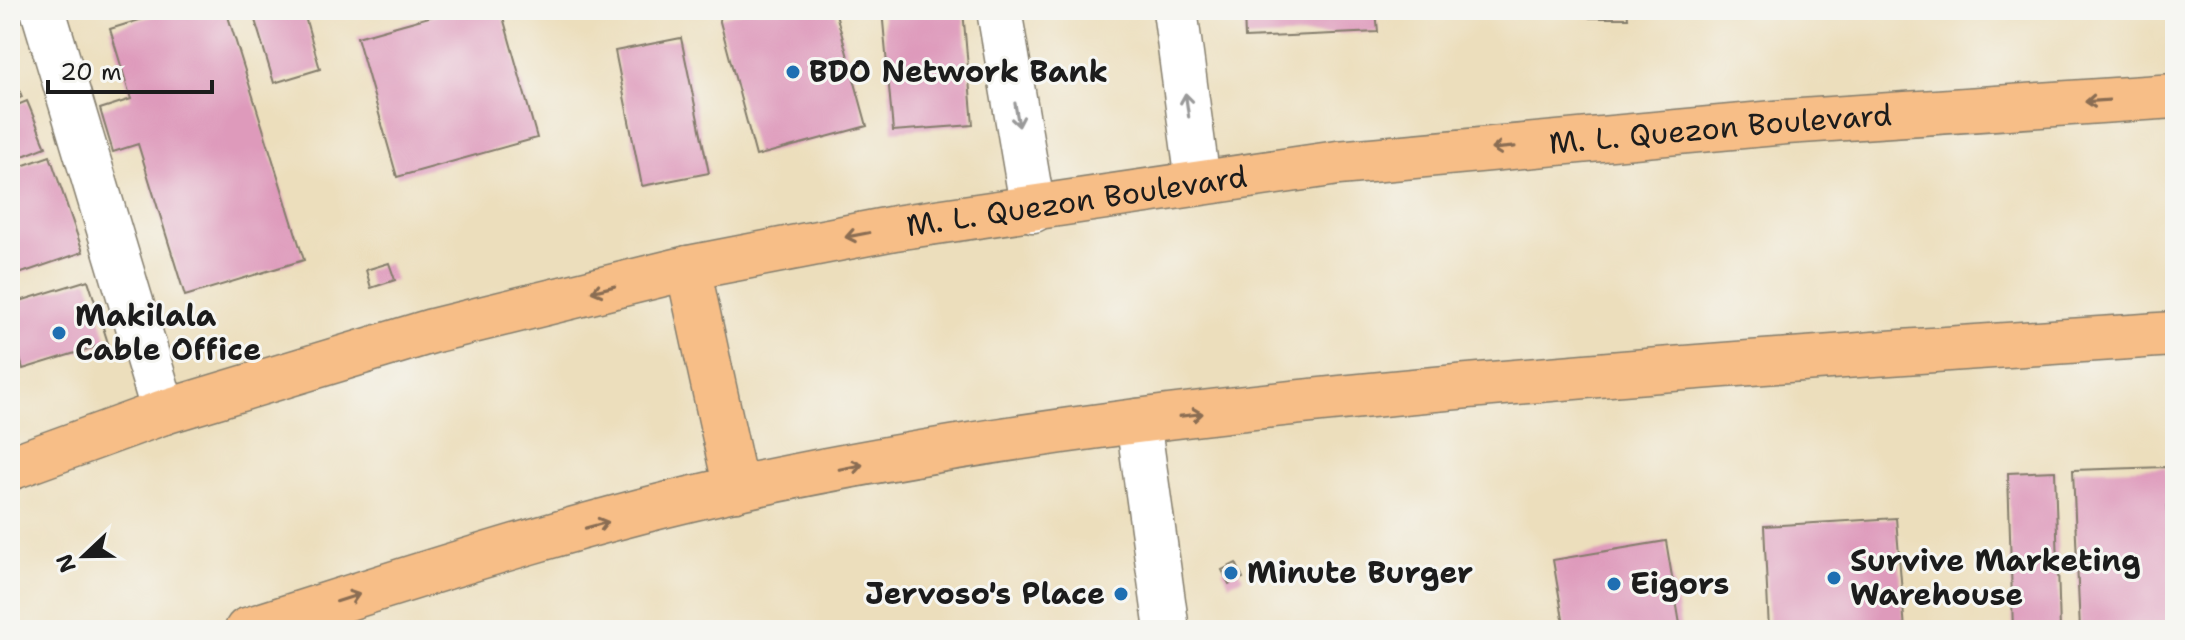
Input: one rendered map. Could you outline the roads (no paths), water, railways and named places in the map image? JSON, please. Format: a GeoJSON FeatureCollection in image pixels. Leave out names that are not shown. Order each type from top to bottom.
{"type":"FeatureCollection","features":[{"type":"Feature","properties":{"kind":"highway","name":"M. L. Quezon Boulevard"},"geometry":{"type":"LineString","coordinates":[[10,468],[164,412],[432,331],[688,268],[895,228],[1338,163],[1786,122],[2175,96]]}},
{"type":"Feature","properties":{"kind":"highway"},"geometry":{"type":"LineString","coordinates":[[688,268],[736,489]]}},
{"type":"Feature","properties":{"kind":"highway"},"geometry":{"type":"LineString","coordinates":[[247,630],[488,553],[736,489],[934,450],[1138,421],[1368,394],[1806,357],[2175,334]]}},
{"type":"Feature","properties":{"kind":"street"},"geometry":{"type":"LineString","coordinates":[[43,10],[164,412]]}},
{"type":"Feature","properties":{"kind":"street"},"geometry":{"type":"LineString","coordinates":[[999,10],[1033,210]]}},
{"type":"Feature","properties":{"kind":"street"},"geometry":{"type":"LineString","coordinates":[[1175,10],[1198,182]]}},
{"type":"Feature","properties":{"kind":"street"},"geometry":{"type":"LineString","coordinates":[[1138,421],[1167,630]]}},
{"type":"Feature","properties":{"kind":"place","name":"BDO Network Bank"},"geometry":{"type":"Point","coordinates":[793,72]}},
{"type":"Feature","properties":{"kind":"place","name":"Makilala Cable Office"},"geometry":{"type":"Point","coordinates":[59,333]}},
{"type":"Feature","properties":{"kind":"place","name":"Minute Burger"},"geometry":{"type":"Point","coordinates":[1231,573]}},
{"type":"Feature","properties":{"kind":"place","name":"Survive Marketing Warehouse"},"geometry":{"type":"Point","coordinates":[1834,578]}},
{"type":"Feature","properties":{"kind":"place","name":"Eigors"},"geometry":{"type":"Point","coordinates":[1614,584]}},
{"type":"Feature","properties":{"kind":"place","name":"Jervoso's Place"},"geometry":{"type":"Point","coordinates":[1121,594]}}]}
